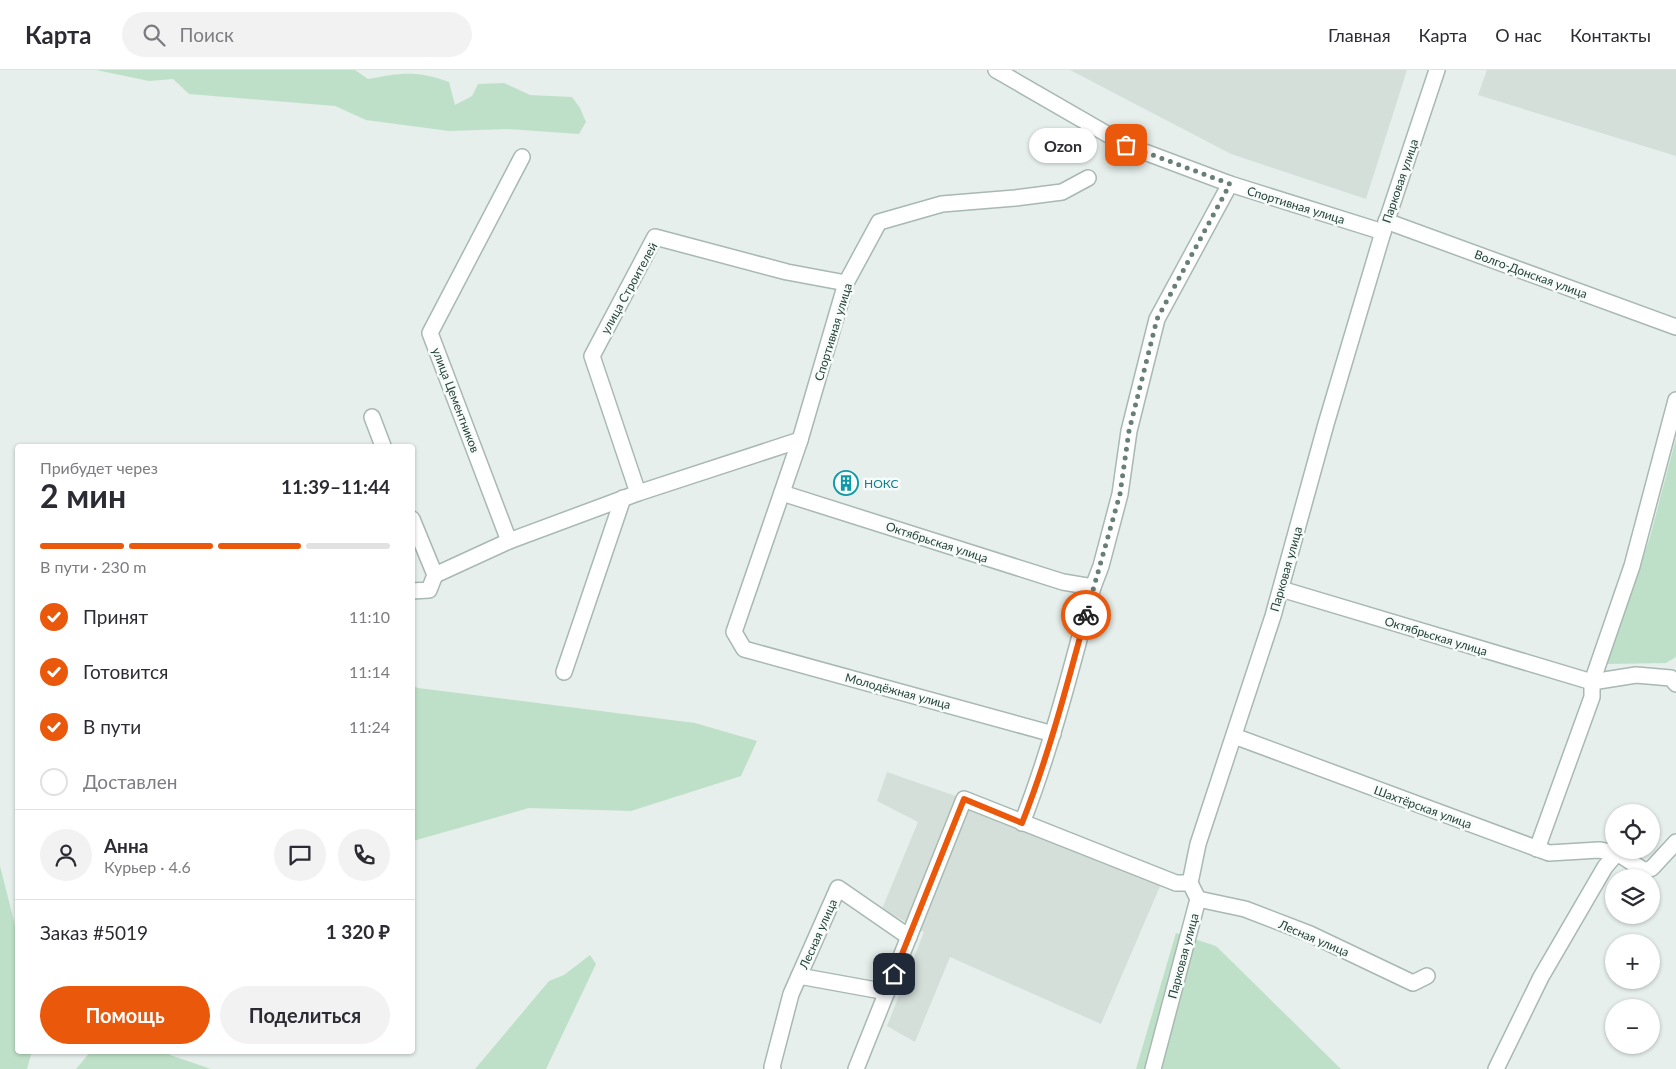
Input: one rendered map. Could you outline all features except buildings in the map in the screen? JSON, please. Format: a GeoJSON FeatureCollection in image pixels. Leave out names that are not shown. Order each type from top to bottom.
{"type":"FeatureCollection","features":[{"type":"Feature","properties":{"kind":"street","name":"Спортивная улица"},"geometry":{"type":"LineString","coordinates":[[996,70],[1126,145],[1230,184],[1384,227]]}},
{"type":"Feature","properties":{"kind":"street","name":"Парковая улица"},"geometry":{"type":"LineString","coordinates":[[1153,1069],[1198,899],[1190,883],[1198,844],[1281,589],[1384,227],[1437,70]]}},
{"type":"Feature","properties":{"kind":"street","name":"улица Цементников"},"geometry":{"type":"LineString","coordinates":[[509,541],[430,333],[522,157]]}},
{"type":"Feature","properties":{"kind":"street","name":"Спортивная улица"},"geometry":{"type":"LineString","coordinates":[[744,649],[734,632],[800,440],[846,283],[879,222],[942,204],[1062,192],[1088,178]]}},
{"type":"Feature","properties":{"kind":"street"},"geometry":{"type":"LineString","coordinates":[[1022,823],[1053,734],[1093,587],[1101,566],[1120,494],[1129,431],[1157,319],[1230,184]]}},
{"type":"Feature","properties":{"kind":"street","name":"Волго-Донская улица"},"geometry":{"type":"LineString","coordinates":[[1384,227],[1676,327]]}},
{"type":"Feature","properties":{"kind":"street","name":"улица Строителей"},"geometry":{"type":"LineString","coordinates":[[638,493],[592,356],[655,237],[787,272],[846,283]]}},
{"type":"Feature","properties":{"kind":"street"},"geometry":{"type":"LineString","coordinates":[[1537,849],[1592,697],[1592,682],[1671,447],[1676,400]]}},
{"type":"Feature","properties":{"kind":"street"},"geometry":{"type":"LineString","coordinates":[[372,417],[382,444]]}},
{"type":"Feature","properties":{"kind":"street"},"geometry":{"type":"LineString","coordinates":[[415,591],[429,590],[435,576],[509,541],[623,498],[800,440]]}},
{"type":"Feature","properties":{"kind":"street","name":"Октябрьская улица"},"geometry":{"type":"LineString","coordinates":[[782,493],[1063,582],[1093,587]]}},
{"type":"Feature","properties":{"kind":"street"},"geometry":{"type":"LineString","coordinates":[[564,672],[623,498]]}},
{"type":"Feature","properties":{"kind":"street"},"geometry":{"type":"LineString","coordinates":[[415,526],[435,576]]}},
{"type":"Feature","properties":{"kind":"street","name":"Октябрьская улица"},"geometry":{"type":"LineString","coordinates":[[1281,589],[1592,682]]}},
{"type":"Feature","properties":{"kind":"street","name":"Молодёжная улица"},"geometry":{"type":"LineString","coordinates":[[744,649],[1053,734]]}},
{"type":"Feature","properties":{"kind":"street"},"geometry":{"type":"LineString","coordinates":[[1592,682],[1636,676],[1671,678],[1676,684]]}},
{"type":"Feature","properties":{"kind":"street","name":"Шахтёрская улица"},"geometry":{"type":"LineString","coordinates":[[1234,736],[1549,853],[1605,851]]}},
{"type":"Feature","properties":{"kind":"street"},"geometry":{"type":"LineString","coordinates":[[856,1069],[964,799],[1176,883],[1190,883]]}},
{"type":"Feature","properties":{"kind":"street","name":"Шахтёрская улица"},"geometry":{"type":"LineString","coordinates":[[1626,859],[1645,871],[1652,868],[1676,842]]}},
{"type":"Feature","properties":{"kind":"street"},"geometry":{"type":"LineString","coordinates":[[1496,1069],[1541,977],[1605,867],[1612,859]]}},
{"type":"Feature","properties":{"kind":"street","name":"Лесная улица"},"geometry":{"type":"LineString","coordinates":[[773,1069],[772,1066],[791,994],[838,888],[909,937]]}},
{"type":"Feature","properties":{"kind":"street","name":"Лесная улица"},"geometry":{"type":"LineString","coordinates":[[1198,899],[1245,909],[1310,934],[1413,983],[1427,976]]}},
{"type":"Feature","properties":{"kind":"street","name":"Лесная улица"},"geometry":{"type":"LineString","coordinates":[[799,976],[887,992]]}},
{"type":"Feature","properties":{"kind":"shaded area"},"geometry":{"type":"Polygon","coordinates":[[[1070,70],[1407,70],[1366,199],[1231,154],[1070,70]]]}},
{"type":"Feature","properties":{"kind":"shaded area"},"geometry":{"type":"Polygon","coordinates":[[[1487,70],[1676,70],[1676,156],[1478,95],[1487,70]]]}},
{"type":"Feature","properties":{"kind":"shaded area"},"geometry":{"type":"Polygon","coordinates":[[[887,772],[1167,870],[1101,1024],[950,957],[915,1042],[887,1026],[924,932],[882,909],[918,822],[877,801],[887,772]]]}},
{"type":"Feature","properties":{"kind":"green space"},"geometry":{"type":"Polygon","coordinates":[[[96,70],[355,70],[368,79],[399,74],[418,74],[449,82],[455,105],[472,96],[478,84],[504,83],[530,95],[572,97],[580,108],[586,122],[579,134],[508,129],[449,131],[366,120],[335,106],[189,94],[173,79],[149,81],[96,70]]]}},
{"type":"Feature","properties":{"kind":"green space"},"geometry":{"type":"Polygon","coordinates":[[[1676,438],[1676,657],[1666,663],[1607,664],[1650,537],[1676,438]]]}},
{"type":"Feature","properties":{"kind":"green space"},"geometry":{"type":"Polygon","coordinates":[[[415,687],[695,723],[757,741],[741,776],[631,811],[529,808],[415,840],[415,687]]]}},
{"type":"Feature","properties":{"kind":"green space"},"geometry":{"type":"Polygon","coordinates":[[[0,866],[15,925],[15,1054],[31,1054],[27,1069],[0,1069],[0,866]]]}},
{"type":"Feature","properties":{"kind":"green space"},"geometry":{"type":"Polygon","coordinates":[[[1176,933],[1216,946],[1341,1069],[1136,1069],[1176,933]]]}},
{"type":"Feature","properties":{"kind":"green space"},"geometry":{"type":"Polygon","coordinates":[[[590,955],[596,964],[546,1069],[475,1069],[549,981],[564,975],[590,955]]]}},
{"type":"Feature","properties":{"kind":"green space"},"geometry":{"type":"Polygon","coordinates":[[[88,1054],[169,1054],[211,1069],[76,1069],[88,1054]]]}},
{"type":"Feature","properties":{"kind":"way so far"},"geometry":{"type":"LineString","coordinates":[[1086,615],[1120,494],[1129,431],[1157,319],[1230,184],[1126,145]]}},
{"type":"Feature","properties":{"kind":"place","name":"Ozon"},"geometry":{"type":"Point","coordinates":[1126,145]}},
{"type":"Feature","properties":{"kind":"place","name":"НОКС"},"geometry":{"type":"Point","coordinates":[846,483]}},
{"type":"Feature","properties":{"kind":"route"},"geometry":{"type":"LineString","coordinates":[[894,974],[964,799],[1022,823],[1053,734],[1086,615]]}}]}
